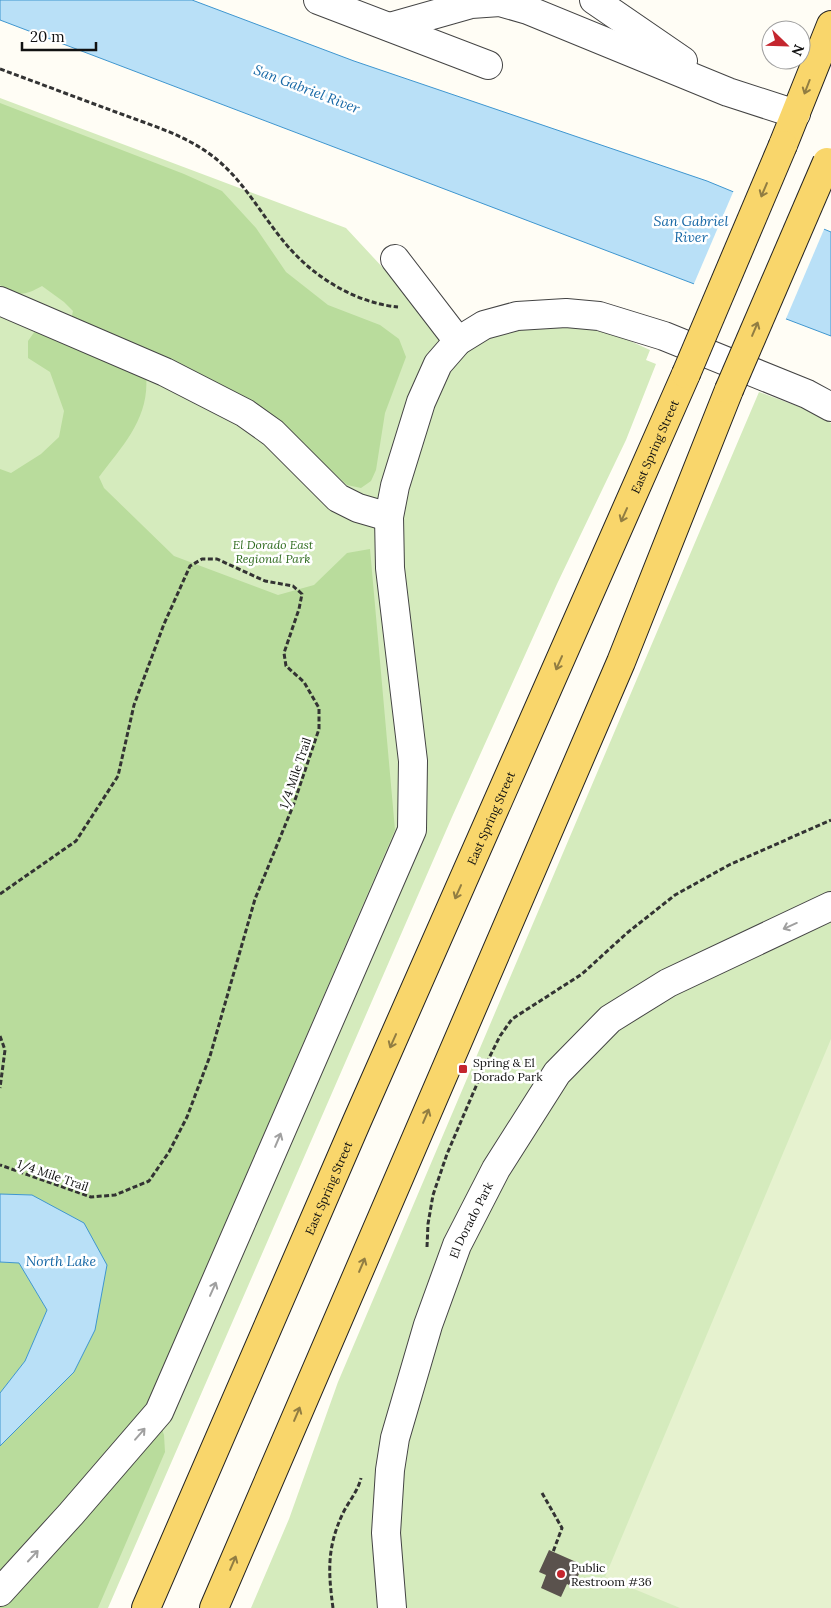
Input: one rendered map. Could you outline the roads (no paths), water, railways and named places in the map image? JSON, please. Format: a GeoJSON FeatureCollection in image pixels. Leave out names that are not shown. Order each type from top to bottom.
{"type":"FeatureCollection","features":[{"type":"Feature","properties":{"kind":"main road","name":"East Spring Street"},"geometry":{"type":"LineString","coordinates":[[146,1608],[357,1121],[686,374],[796,114],[831,25]]}},
{"type":"Feature","properties":{"kind":"main road"},"geometry":{"type":"LineString","coordinates":[[214,1608],[621,662],[729,390],[829,157]]}},
{"type":"Feature","properties":{"kind":"lane"},"geometry":{"type":"LineString","coordinates":[[318,0],[488,64]]}},
{"type":"Feature","properties":{"kind":"lane"},"geometry":{"type":"LineString","coordinates":[[594,0],[728,92]]}},
{"type":"Feature","properties":{"kind":"lane"},"geometry":{"type":"LineString","coordinates":[[390,27],[471,4],[500,2],[528,10],[728,92],[796,114]]}},
{"type":"Feature","properties":{"kind":"lane"},"geometry":{"type":"LineString","coordinates":[[395,259],[458,341]]}},
{"type":"Feature","properties":{"kind":"lane"},"geometry":{"type":"LineString","coordinates":[[0,301],[165,372],[245,413],[274,433],[338,498],[358,508],[389,517]]}},
{"type":"Feature","properties":{"kind":"lane"},"geometry":{"type":"LineString","coordinates":[[0,1592],[71,1514],[159,1412],[412,830],[413,760],[390,568],[389,517],[395,486],[421,402],[438,364],[458,341],[484,325],[517,316],[566,313],[599,316],[664,336],[807,394],[831,407]]}},
{"type":"Feature","properties":{"kind":"lane","name":"El Dorado Park"},"geometry":{"type":"LineString","coordinates":[[392,1608],[386,1533],[390,1470],[395,1438],[428,1325],[454,1254],[496,1170],[557,1073],[610,1019],[668,983],[831,906]]}},
{"type":"Feature","properties":{"kind":"water","name":"San Gabriel River"},"geometry":{"type":"Polygon","coordinates":[[[0,0],[192,0],[354,61],[707,181],[831,232],[831,336],[0,20],[0,0]]]}},
{"type":"Feature","properties":{"kind":"water","name":"North Lake"},"geometry":{"type":"Polygon","coordinates":[[[0,1194],[32,1195],[84,1223],[107,1265],[95,1330],[74,1372],[0,1446],[0,1393],[25,1361],[47,1310],[19,1263],[0,1262],[0,1194]]]}},
{"type":"Feature","properties":{"kind":"place","name":"Spring & El Dorado Park"},"geometry":{"type":"Point","coordinates":[463,1069]}},
{"type":"Feature","properties":{"kind":"place","name":"Public Restroom #36"},"geometry":{"type":"Point","coordinates":[561,1574]}},
{"type":"Feature","properties":{"kind":"park label","name":"El Dorado East Regional Park"},"geometry":{"type":"Point","coordinates":[273,551]}}]}
